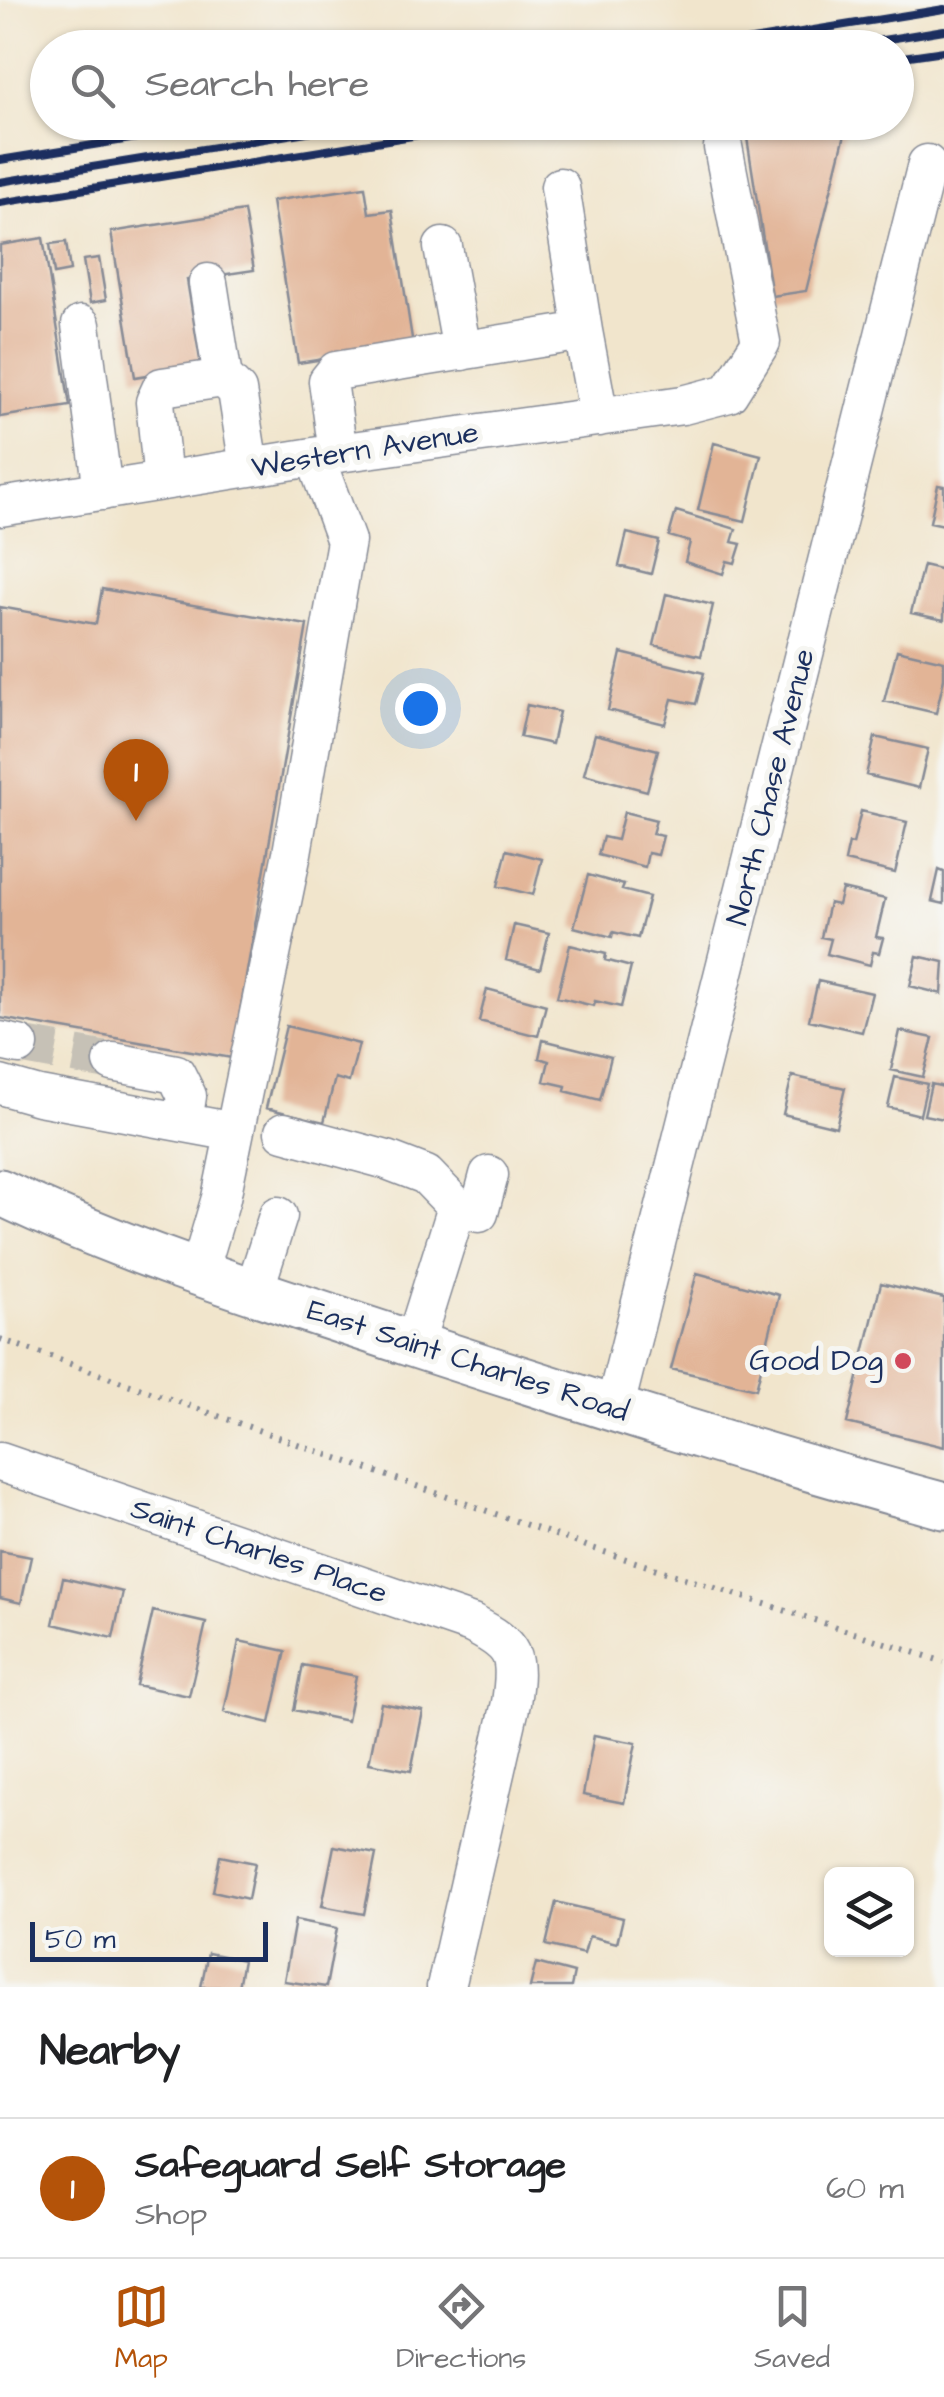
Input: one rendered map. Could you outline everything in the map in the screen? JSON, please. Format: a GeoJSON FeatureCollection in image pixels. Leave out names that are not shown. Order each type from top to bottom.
{"type":"FeatureCollection","features":[{"type":"Feature","properties":{"kind":"main road","name":"East Saint Charles Road"},"geometry":{"type":"LineString","coordinates":[[0,1192],[254,1292],[614,1410],[944,1506]]}},
{"type":"Feature","properties":{"kind":"street","name":"Western Avenue"},"geometry":{"type":"LineString","coordinates":[[0,508],[327,454],[683,405],[729,393],[760,342],[723,147]]}},
{"type":"Feature","properties":{"kind":"street","name":"North Chase Avenue"},"geometry":{"type":"LineString","coordinates":[[614,1410],[928,164]]}},
{"type":"Feature","properties":{"kind":"street"},"geometry":{"type":"LineString","coordinates":[[560,186],[598,416]]}},
{"type":"Feature","properties":{"kind":"street"},"geometry":{"type":"LineString","coordinates":[[443,248],[462,351]]}},
{"type":"Feature","properties":{"kind":"street"},"geometry":{"type":"LineString","coordinates":[[208,283],[223,378],[237,390],[250,468]]}},
{"type":"Feature","properties":{"kind":"street"},"geometry":{"type":"LineString","coordinates":[[80,325],[103,491]]}},
{"type":"Feature","properties":{"kind":"street"},"geometry":{"type":"LineString","coordinates":[[199,1272],[221,1198],[292,852],[346,541],[327,454],[328,381],[336,370],[583,331]]}},
{"type":"Feature","properties":{"kind":"street"},"geometry":{"type":"LineString","coordinates":[[164,481],[155,402],[162,387],[223,378]]}},
{"type":"Feature","properties":{"kind":"street"},"geometry":{"type":"LineString","coordinates":[[113,1062],[176,1074],[188,1096],[183,1122]]}},
{"type":"Feature","properties":{"kind":"street"},"geometry":{"type":"LineString","coordinates":[[0,1085],[39,1096],[234,1132]]}},
{"type":"Feature","properties":{"kind":"street"},"geometry":{"type":"LineString","coordinates":[[284,1132],[387,1160],[426,1175],[457,1208],[479,1214],[489,1175]]}},
{"type":"Feature","properties":{"kind":"street"},"geometry":{"type":"LineString","coordinates":[[414,1345],[457,1208]]}},
{"type":"Feature","properties":{"kind":"street"},"geometry":{"type":"LineString","coordinates":[[254,1292],[278,1216]]}},
{"type":"Feature","properties":{"kind":"street","name":"Saint Charles Place"},"geometry":{"type":"LineString","coordinates":[[0,1462],[472,1624],[511,1651],[511,1703],[446,1987]]}},
{"type":"Feature","properties":{"kind":"path"},"geometry":{"type":"LineString","coordinates":[[0,1339],[592,1548],[944,1662]]}},
{"type":"Feature","properties":{"kind":"building"},"geometry":{"type":"Polygon","coordinates":[[[747,140],[844,140],[806,291],[772,296],[747,140]]]}},
{"type":"Feature","properties":{"kind":"building"},"geometry":{"type":"Polygon","coordinates":[[[365,187],[369,213],[392,210],[413,345],[298,363],[272,201],[365,187]]]}},
{"type":"Feature","properties":{"kind":"building"},"geometry":{"type":"Polygon","coordinates":[[[244,211],[254,270],[187,280],[201,366],[135,377],[111,232],[244,211]]]}},
{"type":"Feature","properties":{"kind":"building"},"geometry":{"type":"Polygon","coordinates":[[[43,238],[70,406],[0,417],[0,245],[43,238]]]}},
{"type":"Feature","properties":{"kind":"building"},"geometry":{"type":"Polygon","coordinates":[[[66,242],[70,271],[54,274],[50,244],[66,242]]]}},
{"type":"Feature","properties":{"kind":"building"},"geometry":{"type":"Polygon","coordinates":[[[99,258],[106,300],[90,303],[83,260],[99,258]]]}},
{"type":"Feature","properties":{"kind":"building"},"geometry":{"type":"Polygon","coordinates":[[[714,443],[761,455],[745,521],[698,510],[714,443]]]}},
{"type":"Feature","properties":{"kind":"building"},"geometry":{"type":"Polygon","coordinates":[[[938,485],[944,486],[944,525],[930,522],[938,485]]]}},
{"type":"Feature","properties":{"kind":"building"},"geometry":{"type":"Polygon","coordinates":[[[676,511],[736,529],[732,542],[741,544],[735,563],[727,561],[723,574],[685,562],[690,542],[669,536],[676,511]]]}},
{"type":"Feature","properties":{"kind":"building"},"geometry":{"type":"Polygon","coordinates":[[[627,533],[659,541],[651,574],[619,566],[627,533]]]}},
{"type":"Feature","properties":{"kind":"building"},"geometry":{"type":"Polygon","coordinates":[[[923,565],[944,570],[944,620],[911,613],[923,565]]]}},
{"type":"Feature","properties":{"kind":"building"},"geometry":{"type":"Polygon","coordinates":[[[102,589],[307,625],[232,1058],[0,1018],[0,607],[96,624],[102,589]]]}},
{"type":"Feature","properties":{"kind":"building"},"geometry":{"type":"Polygon","coordinates":[[[666,594],[713,605],[701,656],[654,645],[666,594]]]}},
{"type":"Feature","properties":{"kind":"building"},"geometry":{"type":"Polygon","coordinates":[[[897,650],[944,661],[936,713],[884,701],[897,650]]]}},
{"type":"Feature","properties":{"kind":"building"},"geometry":{"type":"Polygon","coordinates":[[[621,653],[704,673],[696,704],[672,699],[665,724],[608,710],[621,653]]]}},
{"type":"Feature","properties":{"kind":"building"},"geometry":{"type":"Polygon","coordinates":[[[527,705],[559,712],[552,744],[520,737],[527,705]]]}},
{"type":"Feature","properties":{"kind":"building"},"geometry":{"type":"Polygon","coordinates":[[[595,734],[658,750],[647,791],[584,774],[595,734]]]}},
{"type":"Feature","properties":{"kind":"building"},"geometry":{"type":"Polygon","coordinates":[[[875,737],[928,749],[919,788],[866,775],[875,737]]]}},
{"type":"Feature","properties":{"kind":"building"},"geometry":{"type":"Polygon","coordinates":[[[861,811],[907,822],[895,873],[845,861],[861,811]]]}},
{"type":"Feature","properties":{"kind":"building"},"geometry":{"type":"Polygon","coordinates":[[[624,812],[656,820],[652,834],[663,836],[658,855],[648,853],[645,867],[598,855],[603,837],[617,840],[624,812]]]}},
{"type":"Feature","properties":{"kind":"building"},"geometry":{"type":"Polygon","coordinates":[[[507,850],[542,859],[533,895],[498,886],[507,850]]]}},
{"type":"Feature","properties":{"kind":"building"},"geometry":{"type":"Polygon","coordinates":[[[939,870],[944,872],[944,904],[932,901],[939,870]]]}},
{"type":"Feature","properties":{"kind":"building"},"geometry":{"type":"Polygon","coordinates":[[[588,875],[649,897],[638,938],[613,932],[612,937],[574,927],[588,875]]]}},
{"type":"Feature","properties":{"kind":"building"},"geometry":{"type":"Polygon","coordinates":[[[842,889],[885,899],[876,937],[883,938],[870,965],[827,954],[831,939],[821,937],[829,903],[838,905],[842,889]]]}},
{"type":"Feature","properties":{"kind":"building"},"geometry":{"type":"Polygon","coordinates":[[[514,925],[549,933],[540,969],[506,960],[514,925]]]}},
{"type":"Feature","properties":{"kind":"building"},"geometry":{"type":"Polygon","coordinates":[[[570,945],[606,954],[605,960],[631,967],[621,1007],[595,1001],[594,1006],[557,997],[570,945]]]}},
{"type":"Feature","properties":{"kind":"building"},"geometry":{"type":"Polygon","coordinates":[[[917,956],[944,962],[942,994],[910,986],[917,956]]]}},
{"type":"Feature","properties":{"kind":"building"},"geometry":{"type":"Polygon","coordinates":[[[818,981],[872,993],[862,1032],[809,1020],[818,981]]]}},
{"type":"Feature","properties":{"kind":"building"},"geometry":{"type":"Polygon","coordinates":[[[487,989],[546,1005],[538,1036],[479,1021],[487,989]]]}},
{"type":"Feature","properties":{"kind":"building"},"geometry":{"type":"Polygon","coordinates":[[[286,1026],[359,1044],[349,1082],[335,1078],[324,1122],[266,1108],[286,1026]]]}},
{"type":"Feature","properties":{"kind":"building"},"geometry":{"type":"Polygon","coordinates":[[[900,1031],[933,1038],[923,1077],[891,1070],[900,1031]]]}},
{"type":"Feature","properties":{"kind":"building"},"geometry":{"type":"Polygon","coordinates":[[[543,1040],[611,1057],[600,1100],[544,1081],[549,1061],[539,1058],[543,1040]]]}},
{"type":"Feature","properties":{"kind":"building"},"geometry":{"type":"Polygon","coordinates":[[[792,1076],[845,1088],[836,1127],[783,1114],[792,1076]]]}},
{"type":"Feature","properties":{"kind":"building"},"geometry":{"type":"Polygon","coordinates":[[[895,1077],[927,1084],[920,1115],[888,1107],[895,1077]]]}},
{"type":"Feature","properties":{"kind":"building"},"geometry":{"type":"Polygon","coordinates":[[[931,1084],[944,1087],[944,1119],[924,1115],[931,1084]]]}},
{"type":"Feature","properties":{"kind":"building"},"geometry":{"type":"Polygon","coordinates":[[[697,1273],[779,1295],[756,1389],[671,1369],[697,1273]]]}},
{"type":"Feature","properties":{"kind":"building","name":"Good Dog"},"geometry":{"type":"Polygon","coordinates":[[[881,1283],[944,1298],[944,1447],[847,1423],[881,1283]]]}},
{"type":"Feature","properties":{"kind":"building"},"geometry":{"type":"Polygon","coordinates":[[[0,1551],[31,1557],[21,1603],[0,1598],[0,1551]]]}},
{"type":"Feature","properties":{"kind":"building"},"geometry":{"type":"Polygon","coordinates":[[[63,1578],[123,1592],[113,1638],[53,1624],[63,1578]]]}},
{"type":"Feature","properties":{"kind":"building"},"geometry":{"type":"Polygon","coordinates":[[[153,1611],[206,1623],[189,1696],[136,1685],[153,1611]]]}},
{"type":"Feature","properties":{"kind":"building"},"geometry":{"type":"Polygon","coordinates":[[[239,1641],[286,1651],[270,1723],[224,1712],[239,1641]]]}},
{"type":"Feature","properties":{"kind":"building"},"geometry":{"type":"Polygon","coordinates":[[[303,1665],[356,1676],[347,1721],[294,1710],[303,1665]]]}},
{"type":"Feature","properties":{"kind":"building"},"geometry":{"type":"Polygon","coordinates":[[[381,1703],[423,1711],[411,1771],[369,1763],[381,1703]]]}},
{"type":"Feature","properties":{"kind":"building"},"geometry":{"type":"Polygon","coordinates":[[[594,1735],[636,1743],[624,1803],[583,1795],[594,1735]]]}},
{"type":"Feature","properties":{"kind":"building"},"geometry":{"type":"Polygon","coordinates":[[[334,1846],[376,1854],[364,1914],[322,1906],[334,1846]]]}},
{"type":"Feature","properties":{"kind":"building"},"geometry":{"type":"Polygon","coordinates":[[[220,1856],[255,1863],[248,1899],[213,1891],[220,1856]]]}},
{"type":"Feature","properties":{"kind":"building"},"geometry":{"type":"Polygon","coordinates":[[[556,1902],[623,1918],[617,1943],[589,1936],[584,1954],[546,1945],[556,1902]]]}},
{"type":"Feature","properties":{"kind":"building"},"geometry":{"type":"Polygon","coordinates":[[[295,1920],[337,1928],[326,1987],[284,1981],[295,1920]]]}},
{"type":"Feature","properties":{"kind":"building"},"geometry":{"type":"Polygon","coordinates":[[[208,1953],[243,1960],[238,1987],[201,1987],[208,1953]]]}},
{"type":"Feature","properties":{"kind":"building"},"geometry":{"type":"Polygon","coordinates":[[[536,1963],[574,1973],[571,1987],[530,1987],[536,1963]]]}},
{"type":"Feature","properties":{"kind":"tunnel"},"geometry":{"type":"LineString","coordinates":[[19,1045],[113,1062]]}},
{"type":"Feature","properties":{"kind":"railway"},"geometry":{"type":"LineString","coordinates":[[814,30],[944,9]]}},
{"type":"Feature","properties":{"kind":"railway"},"geometry":{"type":"LineString","coordinates":[[914,35],[944,30]]}},
{"type":"Feature","properties":{"kind":"railway"},"geometry":{"type":"LineString","coordinates":[[914,55],[944,51]]}},
{"type":"Feature","properties":{"kind":"railway"},"geometry":{"type":"LineString","coordinates":[[0,160],[124,140]]}},
{"type":"Feature","properties":{"kind":"railway"},"geometry":{"type":"LineString","coordinates":[[0,182],[258,140]]}},
{"type":"Feature","properties":{"kind":"railway"},"geometry":{"type":"LineString","coordinates":[[0,203],[388,140]]}},
{"type":"Feature","properties":{"kind":"place","name":"Safeguard Self Storage"},"geometry":{"type":"Point","coordinates":[136,821]}},
{"type":"Feature","properties":{"kind":"place","name":"Good Dog"},"geometry":{"type":"Point","coordinates":[903,1361]}}]}
